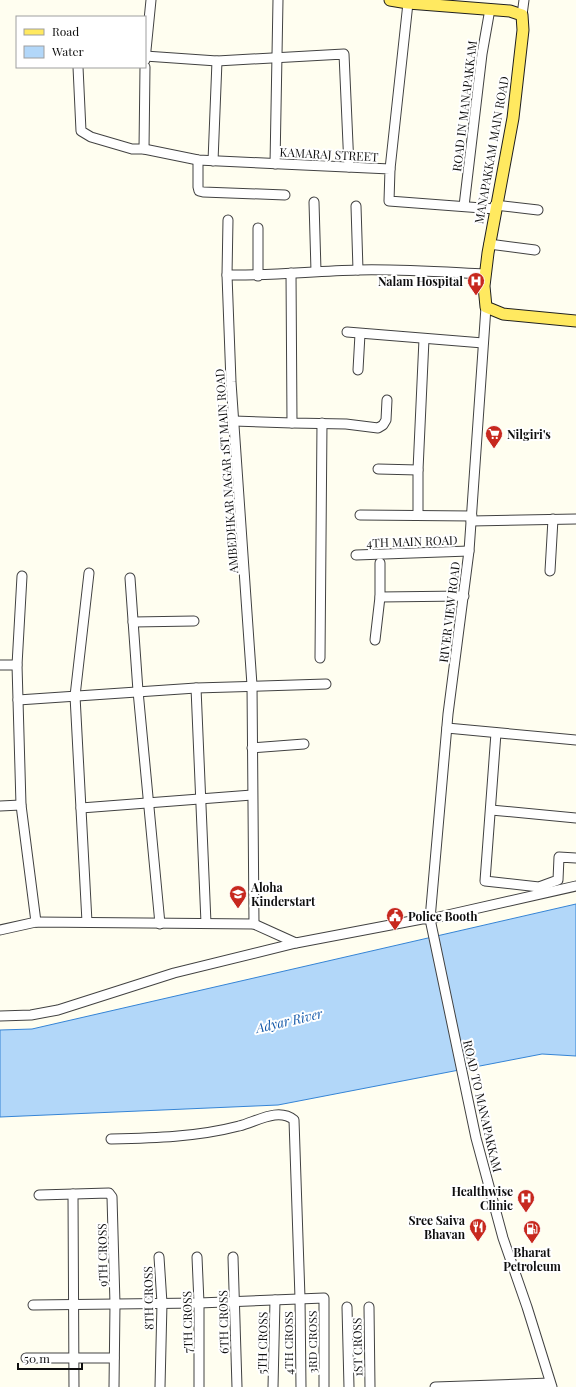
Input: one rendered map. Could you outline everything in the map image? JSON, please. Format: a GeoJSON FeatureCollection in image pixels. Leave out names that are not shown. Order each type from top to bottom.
{"type":"FeatureCollection","features":[{"type":"Feature","properties":{"kind":"main road"},"geometry":{"type":"LineString","coordinates":[[390,0],[408,3],[468,4],[490,9],[510,11],[522,15]]}},
{"type":"Feature","properties":{"kind":"main road","name":"MANAPAKKAM MAIN ROAD"},"geometry":{"type":"LineString","coordinates":[[486,307],[484,286],[489,244],[512,118],[523,30],[522,15]]}},
{"type":"Feature","properties":{"kind":"main road"},"geometry":{"type":"LineString","coordinates":[[486,307],[502,314],[576,321]]}},
{"type":"Feature","properties":{"kind":"street"},"geometry":{"type":"LineString","coordinates":[[146,51],[151,0]]}},
{"type":"Feature","properties":{"kind":"street"},"geometry":{"type":"LineString","coordinates":[[275,164],[278,0]]}},
{"type":"Feature","properties":{"kind":"street"},"geometry":{"type":"LineString","coordinates":[[522,15],[524,0]]}},
{"type":"Feature","properties":{"kind":"street"},"geometry":{"type":"LineString","coordinates":[[390,170],[408,3]]}},
{"type":"Feature","properties":{"kind":"street","name":"ROAD IN MANAPAKKAM"},"geometry":{"type":"LineString","coordinates":[[464,206],[482,54],[490,9]]}},
{"type":"Feature","properties":{"kind":"street"},"geometry":{"type":"LineString","coordinates":[[146,61],[218,61],[344,54],[349,166]]}},
{"type":"Feature","properties":{"kind":"street"},"geometry":{"type":"LineString","coordinates":[[213,161],[218,61]]}},
{"type":"Feature","properties":{"kind":"street","name":"KAMARAJ STREET"},"geometry":{"type":"LineString","coordinates":[[78,68],[81,131],[91,137],[132,149],[144,149],[198,160],[349,166],[390,170],[389,201],[538,210]]}},
{"type":"Feature","properties":{"kind":"street"},"geometry":{"type":"LineString","coordinates":[[144,149],[145,68]]}},
{"type":"Feature","properties":{"kind":"street"},"geometry":{"type":"LineString","coordinates":[[198,160],[199,191],[285,195]]}},
{"type":"Feature","properties":{"kind":"street"},"geometry":{"type":"LineString","coordinates":[[314,202],[316,271]]}},
{"type":"Feature","properties":{"kind":"street"},"geometry":{"type":"LineString","coordinates":[[356,206],[358,270]]}},
{"type":"Feature","properties":{"kind":"street","name":"AMBEDHKAR NAGAR 1ST MAIN ROAD"},"geometry":{"type":"LineString","coordinates":[[228,220],[227,275],[231,382],[252,685],[254,924]]}},
{"type":"Feature","properties":{"kind":"street"},"geometry":{"type":"LineString","coordinates":[[258,228],[258,276]]}},
{"type":"Feature","properties":{"kind":"street"},"geometry":{"type":"LineString","coordinates":[[489,244],[535,250]]}},
{"type":"Feature","properties":{"kind":"street"},"geometry":{"type":"LineString","coordinates":[[227,275],[258,276],[316,271],[358,270],[407,270],[486,274]]}},
{"type":"Feature","properties":{"kind":"street"},"geometry":{"type":"LineString","coordinates":[[291,273],[292,423]]}},
{"type":"Feature","properties":{"kind":"street","name":"RIVER VIEW ROAD"},"geometry":{"type":"LineString","coordinates":[[430,919],[447,728],[469,551],[482,343],[486,307]]}},
{"type":"Feature","properties":{"kind":"street"},"geometry":{"type":"LineString","coordinates":[[348,332],[482,343]]}},
{"type":"Feature","properties":{"kind":"street"},"geometry":{"type":"LineString","coordinates":[[358,370],[360,334]]}},
{"type":"Feature","properties":{"kind":"street"},"geometry":{"type":"LineString","coordinates":[[418,514],[418,470],[424,339]]}},
{"type":"Feature","properties":{"kind":"street"},"geometry":{"type":"LineString","coordinates":[[234,421],[322,423],[378,428],[383,425],[386,420],[387,400]]}},
{"type":"Feature","properties":{"kind":"street"},"geometry":{"type":"LineString","coordinates":[[320,658],[322,423]]}},
{"type":"Feature","properties":{"kind":"street"},"geometry":{"type":"LineString","coordinates":[[378,469],[418,470]]}},
{"type":"Feature","properties":{"kind":"street"},"geometry":{"type":"LineString","coordinates":[[360,515],[418,514],[472,518],[576,518]]}},
{"type":"Feature","properties":{"kind":"street"},"geometry":{"type":"LineString","coordinates":[[550,571],[553,519]]}},
{"type":"Feature","properties":{"kind":"street","name":"4TH MAIN ROAD"},"geometry":{"type":"LineString","coordinates":[[356,555],[469,551]]}},
{"type":"Feature","properties":{"kind":"street"},"geometry":{"type":"LineString","coordinates":[[375,640],[380,597],[380,563]]}},
{"type":"Feature","properties":{"kind":"street"},"geometry":{"type":"LineString","coordinates":[[87,922],[75,696],[89,572]]}},
{"type":"Feature","properties":{"kind":"street"},"geometry":{"type":"LineString","coordinates":[[22,576],[17,665],[21,806],[36,922]]}},
{"type":"Feature","properties":{"kind":"street"},"geometry":{"type":"LineString","coordinates":[[130,578],[138,692],[160,924]]}},
{"type":"Feature","properties":{"kind":"street"},"geometry":{"type":"LineString","coordinates":[[380,597],[464,596]]}},
{"type":"Feature","properties":{"kind":"street"},"geometry":{"type":"LineString","coordinates":[[133,622],[194,621]]}},
{"type":"Feature","properties":{"kind":"street"},"geometry":{"type":"LineString","coordinates":[[0,665],[17,665]]}},
{"type":"Feature","properties":{"kind":"street"},"geometry":{"type":"LineString","coordinates":[[18,700],[252,685],[326,684]]}},
{"type":"Feature","properties":{"kind":"street"},"geometry":{"type":"LineString","coordinates":[[196,688],[206,923]]}},
{"type":"Feature","properties":{"kind":"street"},"geometry":{"type":"LineString","coordinates":[[447,728],[576,740]]}},
{"type":"Feature","properties":{"kind":"street"},"geometry":{"type":"LineString","coordinates":[[496,733],[485,881],[539,887],[558,880],[559,857],[576,858]]}},
{"type":"Feature","properties":{"kind":"street"},"geometry":{"type":"LineString","coordinates":[[252,748],[304,744]]}},
{"type":"Feature","properties":{"kind":"street"},"geometry":{"type":"LineString","coordinates":[[81,808],[252,795]]}},
{"type":"Feature","properties":{"kind":"street"},"geometry":{"type":"LineString","coordinates":[[0,806],[21,806]]}},
{"type":"Feature","properties":{"kind":"street"},"geometry":{"type":"LineString","coordinates":[[491,810],[576,818]]}},
{"type":"Feature","properties":{"kind":"street"},"geometry":{"type":"LineString","coordinates":[[0,1016],[31,1015],[58,1010],[174,973],[296,943],[422,919],[430,919],[576,886]]}},
{"type":"Feature","properties":{"kind":"street","name":"ROAD TO MANAPAKKAM"},"geometry":{"type":"LineString","coordinates":[[430,919],[476,1138],[503,1238],[527,1307],[551,1385]]}},
{"type":"Feature","properties":{"kind":"street"},"geometry":{"type":"LineString","coordinates":[[0,924],[20,925],[36,922],[87,922],[254,924],[296,943]]}},
{"type":"Feature","properties":{"kind":"street"},"geometry":{"type":"LineString","coordinates":[[0,930],[12,929],[20,925]]}},
{"type":"Feature","properties":{"kind":"street","name":"4TH CROSS"},"geometry":{"type":"LineString","coordinates":[[111,1139],[176,1137],[240,1126],[277,1114],[288,1116],[294,1120],[300,1298],[301,1387]]}},
{"type":"Feature","properties":{"kind":"street","name":"9TH CROSS"},"geometry":{"type":"LineString","coordinates":[[39,1195],[109,1193],[112,1197],[116,1304],[114,1387]]}},
{"type":"Feature","properties":{"kind":"street"},"geometry":{"type":"LineString","coordinates":[[73,1194],[74,1387]]}},
{"type":"Feature","properties":{"kind":"street","name":"7TH CROSS"},"geometry":{"type":"LineString","coordinates":[[197,1256],[199,1303],[199,1387]]}},
{"type":"Feature","properties":{"kind":"street","name":"8TH CROSS"},"geometry":{"type":"LineString","coordinates":[[159,1257],[162,1303],[160,1387]]}},
{"type":"Feature","properties":{"kind":"street","name":"6TH CROSS"},"geometry":{"type":"LineString","coordinates":[[233,1257],[237,1387]]}},
{"type":"Feature","properties":{"kind":"street"},"geometry":{"type":"LineString","coordinates":[[33,1306],[235,1302],[300,1298]]}},
{"type":"Feature","properties":{"kind":"street","name":"3RD CROSS"},"geometry":{"type":"LineString","coordinates":[[300,1298],[324,1298],[324,1387]]}},
{"type":"Feature","properties":{"kind":"street","name":"5TH CROSS"},"geometry":{"type":"LineString","coordinates":[[273,1387],[275,1300]]}},
{"type":"Feature","properties":{"kind":"street"},"geometry":{"type":"LineString","coordinates":[[347,1307],[349,1387]]}},
{"type":"Feature","properties":{"kind":"street","name":"1ST CROSS"},"geometry":{"type":"LineString","coordinates":[[369,1307],[370,1387]]}},
{"type":"Feature","properties":{"kind":"street"},"geometry":{"type":"LineString","coordinates":[[26,1358],[114,1358]]}},
{"type":"Feature","properties":{"kind":"street"},"geometry":{"type":"LineString","coordinates":[[435,1387],[551,1385]]}},
{"type":"Feature","properties":{"kind":"water","name":"Adyar River"},"geometry":{"type":"Polygon","coordinates":[[[576,904],[576,1056],[542,1054],[278,1105],[0,1117],[0,1030],[32,1029],[576,904]]]}},
{"type":"Feature","properties":{"kind":"place","name":"Nalam Hospital"},"geometry":{"type":"Point","coordinates":[476,296]}},
{"type":"Feature","properties":{"kind":"place","name":"Nilgiri's"},"geometry":{"type":"Point","coordinates":[494,449]}},
{"type":"Feature","properties":{"kind":"place","name":"Aloha Kinderstart"},"geometry":{"type":"Point","coordinates":[238,909]}},
{"type":"Feature","properties":{"kind":"place","name":"Police Booth"},"geometry":{"type":"Point","coordinates":[395,931]}},
{"type":"Feature","properties":{"kind":"place","name":"Healthwise Clinic"},"geometry":{"type":"Point","coordinates":[526,1213]}},
{"type":"Feature","properties":{"kind":"place","name":"Sree Saiva Bhavan"},"geometry":{"type":"Point","coordinates":[478,1242]}},
{"type":"Feature","properties":{"kind":"place","name":"Bharat Petroleum"},"geometry":{"type":"Point","coordinates":[532,1244]}}]}
